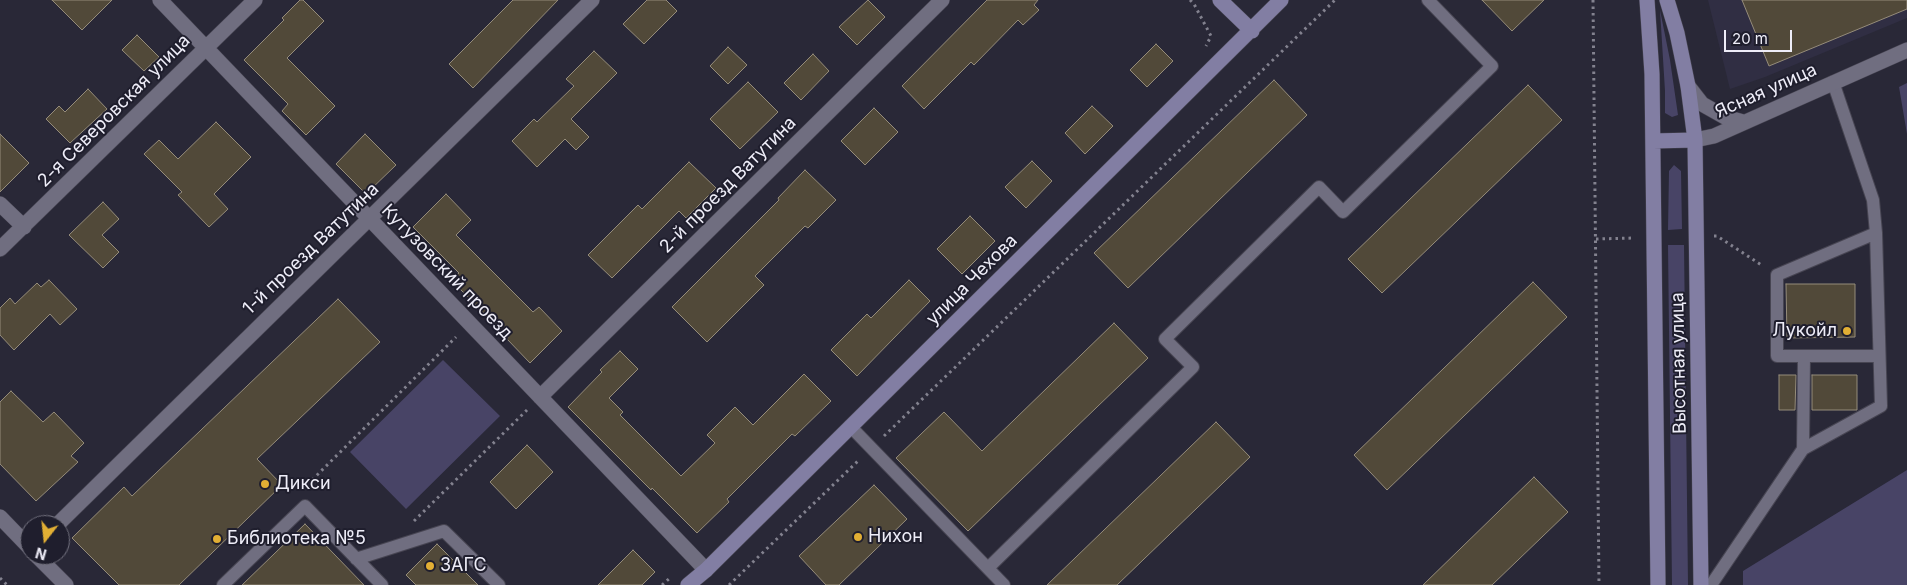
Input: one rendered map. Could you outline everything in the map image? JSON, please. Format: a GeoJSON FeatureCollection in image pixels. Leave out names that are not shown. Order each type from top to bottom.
{"type":"FeatureCollection","features":[{"type":"Feature","properties":{"kind":"street","name":"Кутузовский проезд"},"geometry":{"type":"LineString","coordinates":[[160,0],[706,570]]}},
{"type":"Feature","properties":{"kind":"street","name":"2-я Северовская улица"},"geometry":{"type":"LineString","coordinates":[[0,249],[254,0]]}},
{"type":"Feature","properties":{"kind":"street","name":"1-й проезд Ватутина"},"geometry":{"type":"LineString","coordinates":[[67,515],[592,0]]}},
{"type":"Feature","properties":{"kind":"street","name":"2-й проезд Ватутина"},"geometry":{"type":"LineString","coordinates":[[540,397],[942,0]]}},
{"type":"Feature","properties":{"kind":"street"},"geometry":{"type":"LineString","coordinates":[[1220,0],[1252,31]]}},
{"type":"Feature","properties":{"kind":"street","name":"улица Чехова"},"geometry":{"type":"LineString","coordinates":[[688,585],[706,570],[1252,31],[1281,0]]}},
{"type":"Feature","properties":{"kind":"street","name":"Высотная улица"},"geometry":{"type":"LineString","coordinates":[[1647,0],[1652,74],[1658,585]]}},
{"type":"Feature","properties":{"kind":"street","name":"Высотная улица"},"geometry":{"type":"LineString","coordinates":[[1667,0],[1677,33],[1688,86],[1695,140],[1701,585]]}},
{"type":"Feature","properties":{"kind":"street","name":"Ясная улица"},"geometry":{"type":"LineString","coordinates":[[1695,140],[1714,136],[1907,50]]}},
{"type":"Feature","properties":{"kind":"street"},"geometry":{"type":"LineString","coordinates":[[1688,86],[1702,104],[1725,117],[1743,122]]}},
{"type":"Feature","properties":{"kind":"street"},"geometry":{"type":"LineString","coordinates":[[1653,141],[1695,140]]}},
{"type":"Feature","properties":{"kind":"street"},"geometry":{"type":"LineString","coordinates":[[0,204],[24,227]]}},
{"type":"Feature","properties":{"kind":"street"},"geometry":{"type":"LineString","coordinates":[[0,517],[20,538]]}},
{"type":"Feature","properties":{"kind":"street"},"geometry":{"type":"LineString","coordinates":[[46,565],[66,585]]}},
{"type":"Feature","properties":{"kind":"lane"},"geometry":{"type":"LineString","coordinates":[[988,568],[1193,367],[1165,339],[1319,187],[1343,212],[1492,66],[1428,0]]}},
{"type":"Feature","properties":{"kind":"lane"},"geometry":{"type":"LineString","coordinates":[[1711,585],[1803,449],[1881,406],[1876,233],[1873,200],[1833,82]]}},
{"type":"Feature","properties":{"kind":"lane"},"geometry":{"type":"LineString","coordinates":[[1876,233],[1777,275],[1777,356],[1879,356]]}},
{"type":"Feature","properties":{"kind":"lane"},"geometry":{"type":"LineString","coordinates":[[1803,449],[1804,356]]}},
{"type":"Feature","properties":{"kind":"lane"},"geometry":{"type":"LineString","coordinates":[[850,426],[1004,585]]}},
{"type":"Feature","properties":{"kind":"lane"},"geometry":{"type":"LineString","coordinates":[[223,585],[305,506],[382,585]]}},
{"type":"Feature","properties":{"kind":"lane"},"geometry":{"type":"LineString","coordinates":[[356,559],[444,531],[499,585]]}},
{"type":"Feature","properties":{"kind":"path"},"geometry":{"type":"LineString","coordinates":[[729,585],[1335,0]]}},
{"type":"Feature","properties":{"kind":"path"},"geometry":{"type":"LineString","coordinates":[[1592,0],[1599,585]]}},
{"type":"Feature","properties":{"kind":"path"},"geometry":{"type":"LineString","coordinates":[[1717,236],[1777,275]]}},
{"type":"Feature","properties":{"kind":"path"},"geometry":{"type":"LineString","coordinates":[[297,495],[470,323]]}},
{"type":"Feature","properties":{"kind":"path"},"geometry":{"type":"LineString","coordinates":[[413,522],[540,397]]}},
{"type":"Feature","properties":{"kind":"path"},"geometry":{"type":"LineString","coordinates":[[0,578],[7,585]]}},
{"type":"Feature","properties":{"kind":"shaded area"},"geometry":{"type":"Polygon","coordinates":[[[1708,0],[1907,0],[1907,18],[1765,77],[1730,89],[1708,0]]]}},
{"type":"Feature","properties":{"kind":"shaded area"},"geometry":{"type":"Polygon","coordinates":[[[1660,10],[1678,115],[1672,117],[1665,113],[1660,10]]]}},
{"type":"Feature","properties":{"kind":"shaded area"},"geometry":{"type":"Polygon","coordinates":[[[1907,83],[1907,134],[1899,87],[1907,83]]]}},
{"type":"Feature","properties":{"kind":"shaded area"},"geometry":{"type":"Polygon","coordinates":[[[1674,165],[1681,171],[1682,229],[1668,230],[1669,171],[1674,165]]]}},
{"type":"Feature","properties":{"kind":"shaded area"},"geometry":{"type":"Polygon","coordinates":[[[1668,245],[1684,245],[1688,585],[1672,585],[1668,245]]]}},
{"type":"Feature","properties":{"kind":"shaded area"},"geometry":{"type":"Polygon","coordinates":[[[443,360],[500,416],[406,509],[350,452],[443,360]]]}},
{"type":"Feature","properties":{"kind":"shaded area"},"geometry":{"type":"Polygon","coordinates":[[[1907,470],[1907,585],[1743,585],[1743,571],[1907,470]]]}},
{"type":"Feature","properties":{"kind":"building"},"geometry":{"type":"Polygon","coordinates":[[[52,0],[112,0],[82,30],[52,0]]]}},
{"type":"Feature","properties":{"kind":"building"},"geometry":{"type":"Polygon","coordinates":[[[300,0],[303,0],[324,21],[287,58],[335,106],[306,135],[282,111],[288,104],[244,60],[284,20],[282,18],[300,0]]]}},
{"type":"Feature","properties":{"kind":"building"},"geometry":{"type":"Polygon","coordinates":[[[513,0],[558,0],[473,88],[449,64],[513,0]]]}},
{"type":"Feature","properties":{"kind":"building"},"geometry":{"type":"Polygon","coordinates":[[[647,0],[666,0],[677,11],[644,44],[623,24],[647,0]]]}},
{"type":"Feature","properties":{"kind":"building"},"geometry":{"type":"Polygon","coordinates":[[[868,0],[885,17],[857,45],[839,27],[868,0]]]}},
{"type":"Feature","properties":{"kind":"building"},"geometry":{"type":"Polygon","coordinates":[[[987,0],[1038,0],[1034,5],[1039,10],[1023,25],[1018,20],[974,65],[971,62],[924,109],[902,86],[987,0]]]}},
{"type":"Feature","properties":{"kind":"building"},"geometry":{"type":"Polygon","coordinates":[[[1482,0],[1544,0],[1512,31],[1482,0]]]}},
{"type":"Feature","properties":{"kind":"building"},"geometry":{"type":"Polygon","coordinates":[[[1742,0],[1907,0],[1907,9],[1769,66],[1742,0]]]}},
{"type":"Feature","properties":{"kind":"building"},"geometry":{"type":"Polygon","coordinates":[[[137,35],[159,57],[144,71],[122,50],[137,35]]]}},
{"type":"Feature","properties":{"kind":"building"},"geometry":{"type":"Polygon","coordinates":[[[1156,44],[1173,61],[1147,87],[1130,70],[1156,44]]]}},
{"type":"Feature","properties":{"kind":"building"},"geometry":{"type":"Polygon","coordinates":[[[728,47],[747,65],[728,84],[710,66],[728,47]]]}},
{"type":"Feature","properties":{"kind":"building"},"geometry":{"type":"Polygon","coordinates":[[[594,51],[617,73],[571,119],[589,137],[576,150],[565,139],[537,167],[512,141],[534,119],[537,122],[574,86],[566,79],[594,51]]]}},
{"type":"Feature","properties":{"kind":"building"},"geometry":{"type":"Polygon","coordinates":[[[813,54],[829,71],[801,100],[784,83],[813,54]]]}},
{"type":"Feature","properties":{"kind":"building"},"geometry":{"type":"Polygon","coordinates":[[[1274,80],[1307,115],[1128,288],[1094,253],[1274,80]]]}},
{"type":"Feature","properties":{"kind":"building"},"geometry":{"type":"Polygon","coordinates":[[[748,82],[778,112],[740,149],[710,119],[748,82]]]}},
{"type":"Feature","properties":{"kind":"building"},"geometry":{"type":"Polygon","coordinates":[[[1528,85],[1562,120],[1382,293],[1348,259],[1528,85]]]}},
{"type":"Feature","properties":{"kind":"building"},"geometry":{"type":"Polygon","coordinates":[[[88,89],[107,109],[70,143],[46,119],[59,106],[65,112],[88,89]]]}},
{"type":"Feature","properties":{"kind":"building"},"geometry":{"type":"Polygon","coordinates":[[[1092,106],[1113,126],[1085,154],[1065,133],[1092,106]]]}},
{"type":"Feature","properties":{"kind":"building"},"geometry":{"type":"Polygon","coordinates":[[[874,108],[898,132],[865,165],[841,141],[874,108]]]}},
{"type":"Feature","properties":{"kind":"building"},"geometry":{"type":"Polygon","coordinates":[[[216,122],[251,157],[214,194],[228,209],[209,227],[178,195],[182,192],[144,154],[159,140],[178,159],[216,122]]]}},
{"type":"Feature","properties":{"kind":"building"},"geometry":{"type":"Polygon","coordinates":[[[0,134],[29,163],[0,192],[0,134]]]}},
{"type":"Feature","properties":{"kind":"building"},"geometry":{"type":"Polygon","coordinates":[[[365,134],[396,165],[366,194],[336,164],[365,134]]]}},
{"type":"Feature","properties":{"kind":"building"},"geometry":{"type":"Polygon","coordinates":[[[1032,161],[1052,181],[1026,208],[1005,187],[1032,161]]]}},
{"type":"Feature","properties":{"kind":"building"},"geometry":{"type":"Polygon","coordinates":[[[689,162],[716,188],[686,218],[679,211],[612,278],[588,255],[638,205],[642,209],[689,162]]]}},
{"type":"Feature","properties":{"kind":"building"},"geometry":{"type":"Polygon","coordinates":[[[805,170],[836,200],[808,228],[805,226],[755,276],[764,285],[707,342],[672,307],[779,200],[778,198],[805,170]]]}},
{"type":"Feature","properties":{"kind":"building"},"geometry":{"type":"Polygon","coordinates":[[[446,194],[471,220],[456,235],[533,312],[539,307],[562,331],[530,363],[507,339],[508,337],[451,280],[459,273],[413,227],[446,194]]]}},
{"type":"Feature","properties":{"kind":"building"},"geometry":{"type":"Polygon","coordinates":[[[103,202],[119,219],[102,235],[119,252],[103,268],[69,235],[103,202]]]}},
{"type":"Feature","properties":{"kind":"building"},"geometry":{"type":"Polygon","coordinates":[[[970,216],[995,241],[962,274],[937,249],[970,216]]]}},
{"type":"Feature","properties":{"kind":"building"},"geometry":{"type":"Polygon","coordinates":[[[49,280],[77,309],[60,325],[50,314],[14,350],[0,335],[0,308],[10,298],[15,304],[37,283],[41,287],[49,280]]]}},
{"type":"Feature","properties":{"kind":"building"},"geometry":{"type":"Polygon","coordinates":[[[909,280],[930,301],[857,376],[831,350],[867,314],[871,318],[909,280]]]}},
{"type":"Feature","properties":{"kind":"building"},"geometry":{"type":"Polygon","coordinates":[[[1533,282],[1567,317],[1387,490],[1354,455],[1533,282]]]}},
{"type":"Feature","properties":{"kind":"building"},"geometry":{"type":"Polygon","coordinates":[[[1786,284],[1855,284],[1855,337],[1787,338],[1786,284]]]}},
{"type":"Feature","properties":{"kind":"building"},"geometry":{"type":"Polygon","coordinates":[[[338,299],[380,342],[257,459],[282,485],[179,585],[119,585],[72,538],[124,487],[132,496],[338,299]]]}},
{"type":"Feature","properties":{"kind":"building"},"geometry":{"type":"Polygon","coordinates":[[[1114,323],[1148,358],[968,531],[896,458],[944,412],[982,451],[1114,323]]]}},
{"type":"Feature","properties":{"kind":"building"},"geometry":{"type":"Polygon","coordinates":[[[620,351],[638,369],[609,398],[623,412],[620,415],[681,476],[715,443],[707,435],[735,407],[753,425],[804,374],[831,401],[795,436],[792,434],[727,499],[729,502],[697,533],[568,407],[602,372],[600,370],[620,351]]]}},
{"type":"Feature","properties":{"kind":"building"},"geometry":{"type":"Polygon","coordinates":[[[1779,375],[1796,375],[1795,410],[1779,410],[1779,375]]]}},
{"type":"Feature","properties":{"kind":"building"},"geometry":{"type":"Polygon","coordinates":[[[1812,375],[1857,375],[1857,410],[1812,410],[1812,375]]]}},
{"type":"Feature","properties":{"kind":"building"},"geometry":{"type":"Polygon","coordinates":[[[11,391],[43,422],[54,412],[84,443],[71,456],[78,462],[36,501],[0,464],[0,402],[11,391]]]}},
{"type":"Feature","properties":{"kind":"building"},"geometry":{"type":"Polygon","coordinates":[[[1216,422],[1250,457],[1117,585],[1047,585],[1216,422]]]}},
{"type":"Feature","properties":{"kind":"building"},"geometry":{"type":"Polygon","coordinates":[[[527,445],[553,472],[516,509],[490,482],[527,445]]]}},
{"type":"Feature","properties":{"kind":"building"},"geometry":{"type":"Polygon","coordinates":[[[1534,477],[1568,512],[1492,585],[1423,585],[1534,477]]]}},
{"type":"Feature","properties":{"kind":"building"},"geometry":{"type":"Polygon","coordinates":[[[874,485],[907,519],[839,585],[826,585],[799,556],[874,485]]]}},
{"type":"Feature","properties":{"kind":"building"},"geometry":{"type":"Polygon","coordinates":[[[305,524],[364,585],[242,585],[305,524]]]}},
{"type":"Feature","properties":{"kind":"building","name":"ЗАГС"},"geometry":{"type":"Polygon","coordinates":[[[437,544],[478,585],[416,585],[406,575],[437,544]]]}},
{"type":"Feature","properties":{"kind":"building"},"geometry":{"type":"Polygon","coordinates":[[[633,550],[655,572],[642,585],[598,585],[633,550]]]}},
{"type":"Feature","properties":{"kind":"place","name":"Лукойл"},"geometry":{"type":"Point","coordinates":[1847,331]}},
{"type":"Feature","properties":{"kind":"place","name":"Дикси"},"geometry":{"type":"Point","coordinates":[265,484]}},
{"type":"Feature","properties":{"kind":"place","name":"Нихон"},"geometry":{"type":"Point","coordinates":[858,537]}},
{"type":"Feature","properties":{"kind":"place","name":"Библиотека №5"},"geometry":{"type":"Point","coordinates":[217,539]}},
{"type":"Feature","properties":{"kind":"place","name":"ЗАГС"},"geometry":{"type":"Point","coordinates":[430,566]}}]}
